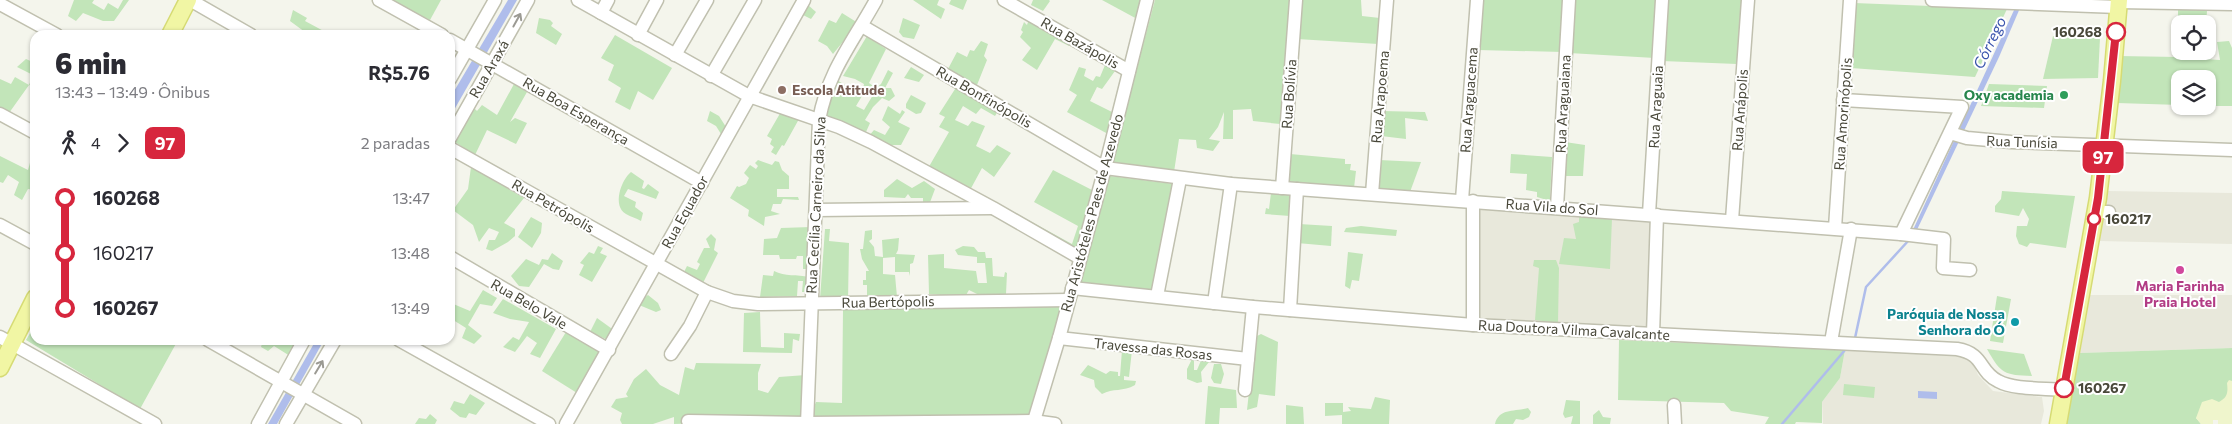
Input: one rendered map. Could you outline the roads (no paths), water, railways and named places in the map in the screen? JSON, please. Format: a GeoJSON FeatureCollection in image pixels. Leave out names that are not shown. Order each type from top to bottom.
{"type":"FeatureCollection","features":[{"type":"Feature","properties":{"kind":"main road"},"geometry":{"type":"LineString","coordinates":[[173,30],[189,0]]}},
{"type":"Feature","properties":{"kind":"main road"},"geometry":{"type":"LineString","coordinates":[[2058,424],[2064,390],[2082,321],[2102,212],[2104,144],[2119,3]]}},
{"type":"Feature","properties":{"kind":"main road"},"geometry":{"type":"LineString","coordinates":[[0,368],[6,340],[30,305]]}},
{"type":"Feature","properties":{"kind":"street"},"geometry":{"type":"LineString","coordinates":[[189,0],[243,30]]}},
{"type":"Feature","properties":{"kind":"street"},"geometry":{"type":"LineString","coordinates":[[379,0],[433,30]]}},
{"type":"Feature","properties":{"kind":"street","name":"Rua Araxá"},"geometry":{"type":"LineString","coordinates":[[455,71],[469,50],[495,0]]}},
{"type":"Feature","properties":{"kind":"street","name":"Rua Araxá"},"geometry":{"type":"LineString","coordinates":[[455,128],[489,62],[528,0]]}},
{"type":"Feature","properties":{"kind":"street"},"geometry":{"type":"LineString","coordinates":[[578,0],[749,96],[818,120],[871,142],[1080,258]]}},
{"type":"Feature","properties":{"kind":"street"},"geometry":{"type":"LineString","coordinates":[[600,13],[608,0]]}},
{"type":"Feature","properties":{"kind":"street"},"geometry":{"type":"LineString","coordinates":[[638,35],[657,0]]}},
{"type":"Feature","properties":{"kind":"street"},"geometry":{"type":"LineString","coordinates":[[675,55],[706,0]]}},
{"type":"Feature","properties":{"kind":"street"},"geometry":{"type":"LineString","coordinates":[[711,76],[754,0]]}},
{"type":"Feature","properties":{"kind":"street","name":"Rua Equador"},"geometry":{"type":"LineString","coordinates":[[566,424],[804,0]]}},
{"type":"Feature","properties":{"kind":"street","name":"Rua Cecília Carneiro da Silva"},"geometry":{"type":"LineString","coordinates":[[807,423],[818,120],[826,88],[836,65],[862,26],[876,0]]}},
{"type":"Feature","properties":{"kind":"street","name":"Rua Bazápolis"},"geometry":{"type":"LineString","coordinates":[[1004,0],[1130,72]]}},
{"type":"Feature","properties":{"kind":"street","name":"Rua Aristóteles Paes de Azevedo"},"geometry":{"type":"LineString","coordinates":[[1033,423],[1059,338],[1105,168],[1147,0]]}},
{"type":"Feature","properties":{"kind":"street","name":"Rua Bolívia"},"geometry":{"type":"LineString","coordinates":[[1282,188],[1296,0]]}},
{"type":"Feature","properties":{"kind":"street","name":"Rua Arapoema"},"geometry":{"type":"LineString","coordinates":[[1372,194],[1388,0]]}},
{"type":"Feature","properties":{"kind":"street","name":"Rua Araguacema"},"geometry":{"type":"LineString","coordinates":[[1473,326],[1467,200],[1477,0]]}},
{"type":"Feature","properties":{"kind":"street","name":"Rua Araguaiana"},"geometry":{"type":"LineString","coordinates":[[1557,207],[1569,0]]}},
{"type":"Feature","properties":{"kind":"street","name":"Rua Araguaia"},"geometry":{"type":"LineString","coordinates":[[1653,334],[1653,214],[1662,0]]}},
{"type":"Feature","properties":{"kind":"street","name":"Rua Anápolis"},"geometry":{"type":"LineString","coordinates":[[1732,220],[1748,0]]}},
{"type":"Feature","properties":{"kind":"street","name":"Rua Amorinópolis"},"geometry":{"type":"LineString","coordinates":[[1835,228],[1850,0]]}},
{"type":"Feature","properties":{"kind":"street"},"geometry":{"type":"LineString","coordinates":[[1932,0],[2035,3],[2232,4]]}},
{"type":"Feature","properties":{"kind":"street"},"geometry":{"type":"LineString","coordinates":[[0,4],[48,30]]}},
{"type":"Feature","properties":{"kind":"street","name":"Rua Bonfinópolis"},"geometry":{"type":"LineString","coordinates":[[862,26],[1105,168]]}},
{"type":"Feature","properties":{"kind":"street","name":"Rua Boa Esperança"},"geometry":{"type":"LineString","coordinates":[[455,43],[702,183]]}},
{"type":"Feature","properties":{"kind":"street"},"geometry":{"type":"LineString","coordinates":[[1843,100],[1962,107],[1955,135],[1901,234]]}},
{"type":"Feature","properties":{"kind":"street"},"geometry":{"type":"LineString","coordinates":[[0,114],[30,131]]}},
{"type":"Feature","properties":{"kind":"street","name":"Rua Tunísia"},"geometry":{"type":"LineString","coordinates":[[1955,135],[2011,142],[2232,150]]}},
{"type":"Feature","properties":{"kind":"street","name":"Rua Petrópolis"},"geometry":{"type":"LineString","coordinates":[[455,151],[656,265]]}},
{"type":"Feature","properties":{"kind":"street","name":"Rua Vila do Sol"},"geometry":{"type":"LineString","coordinates":[[1105,168],[1231,184],[1851,229],[1944,239],[1943,268],[1970,270]]}},
{"type":"Feature","properties":{"kind":"street"},"geometry":{"type":"LineString","coordinates":[[1157,296],[1180,179]]}},
{"type":"Feature","properties":{"kind":"street"},"geometry":{"type":"LineString","coordinates":[[1214,304],[1231,184]]}},
{"type":"Feature","properties":{"kind":"street"},"geometry":{"type":"LineString","coordinates":[[1290,310],[1297,189]]}},
{"type":"Feature","properties":{"kind":"street"},"geometry":{"type":"LineString","coordinates":[[816,210],[993,208]]}},
{"type":"Feature","properties":{"kind":"street"},"geometry":{"type":"LineString","coordinates":[[0,225],[30,241]]}},
{"type":"Feature","properties":{"kind":"street"},"geometry":{"type":"LineString","coordinates":[[1831,342],[1851,229]]}},
{"type":"Feature","properties":{"kind":"street","name":"Rua Belo Vale"},"geometry":{"type":"LineString","coordinates":[[455,260],[609,350]]}},
{"type":"Feature","properties":{"kind":"street","name":"Rua Bertópolis"},"geometry":{"type":"LineString","coordinates":[[656,265],[718,297],[741,302],[812,303],[1070,294]]}},
{"type":"Feature","properties":{"kind":"street"},"geometry":{"type":"LineString","coordinates":[[671,354],[690,326],[707,292]]}},
{"type":"Feature","properties":{"kind":"street","name":"Rua Doutora Vilma Cavalcante"},"geometry":{"type":"LineString","coordinates":[[1070,294],[1157,296],[1214,304],[1473,326],[1831,342],[1968,351],[1979,359],[1986,372],[1998,382],[2008,385],[2064,390]]}},
{"type":"Feature","properties":{"kind":"street"},"geometry":{"type":"LineString","coordinates":[[1245,390],[1253,307]]}},
{"type":"Feature","properties":{"kind":"street","name":"Travessa das Rosas"},"geometry":{"type":"LineString","coordinates":[[1059,338],[1248,359]]}},
{"type":"Feature","properties":{"kind":"street"},"geometry":{"type":"LineString","coordinates":[[6,340],[155,424]]}},
{"type":"Feature","properties":{"kind":"street"},"geometry":{"type":"LineString","coordinates":[[217,345],[355,424]]}},
{"type":"Feature","properties":{"kind":"street"},"geometry":{"type":"LineString","coordinates":[[258,424],[283,382],[302,345]]}},
{"type":"Feature","properties":{"kind":"street"},"geometry":{"type":"LineString","coordinates":[[286,424],[300,391],[332,345]]}},
{"type":"Feature","properties":{"kind":"street"},"geometry":{"type":"LineString","coordinates":[[408,345],[549,424]]}},
{"type":"Feature","properties":{"kind":"street"},"geometry":{"type":"LineString","coordinates":[[1674,405],[1675,424]]}},
{"type":"Feature","properties":{"kind":"street"},"geometry":{"type":"LineString","coordinates":[[688,421],[1055,424]]}},
{"type":"Feature","properties":{"kind":"water"},"geometry":{"type":"Polygon","coordinates":[[[508,0],[517,0],[455,108],[455,90],[508,0]]]}},
{"type":"Feature","properties":{"kind":"water"},"geometry":{"type":"Polygon","coordinates":[[[2015,8],[2020,8],[1999,57],[1915,234],[1912,232],[2015,8]]]}},
{"type":"Feature","properties":{"kind":"water"},"geometry":{"type":"Polygon","coordinates":[[[313,345],[321,345],[277,424],[268,424],[313,345]]]}},
{"type":"Feature","properties":{"kind":"water"},"geometry":{"type":"Polygon","coordinates":[[[1918,391],[1937,392],[1937,399],[1918,398],[1918,391]]]}},
{"type":"Feature","properties":{"kind":"waterway"},"geometry":{"type":"LineString","coordinates":[[1855,338],[1866,287],[1909,240]]}},
{"type":"Feature","properties":{"kind":"waterway"},"geometry":{"type":"LineString","coordinates":[[1782,424],[1845,350]]}},
{"type":"Feature","properties":{"kind":"place","name":"160268"},"geometry":{"type":"Point","coordinates":[2116,32]}},
{"type":"Feature","properties":{"kind":"place","name":"Escola Atitude"},"geometry":{"type":"Point","coordinates":[782,90]}},
{"type":"Feature","properties":{"kind":"place","name":"Oxy academia"},"geometry":{"type":"Point","coordinates":[2064,95]}},
{"type":"Feature","properties":{"kind":"place","name":"160217"},"geometry":{"type":"Point","coordinates":[2094,219]}},
{"type":"Feature","properties":{"kind":"place","name":"Maria Farinha Praia Hotel"},"geometry":{"type":"Point","coordinates":[2180,270]}},
{"type":"Feature","properties":{"kind":"place","name":"Paróquia de Nossa Senhora do Ó"},"geometry":{"type":"Point","coordinates":[2015,322]}},
{"type":"Feature","properties":{"kind":"place","name":"160267"},"geometry":{"type":"Point","coordinates":[2064,388]}},
{"type":"Feature","properties":{"kind":"water label","name":"Córrego"},"geometry":{"type":"Point","coordinates":[1990,43]}}]}
